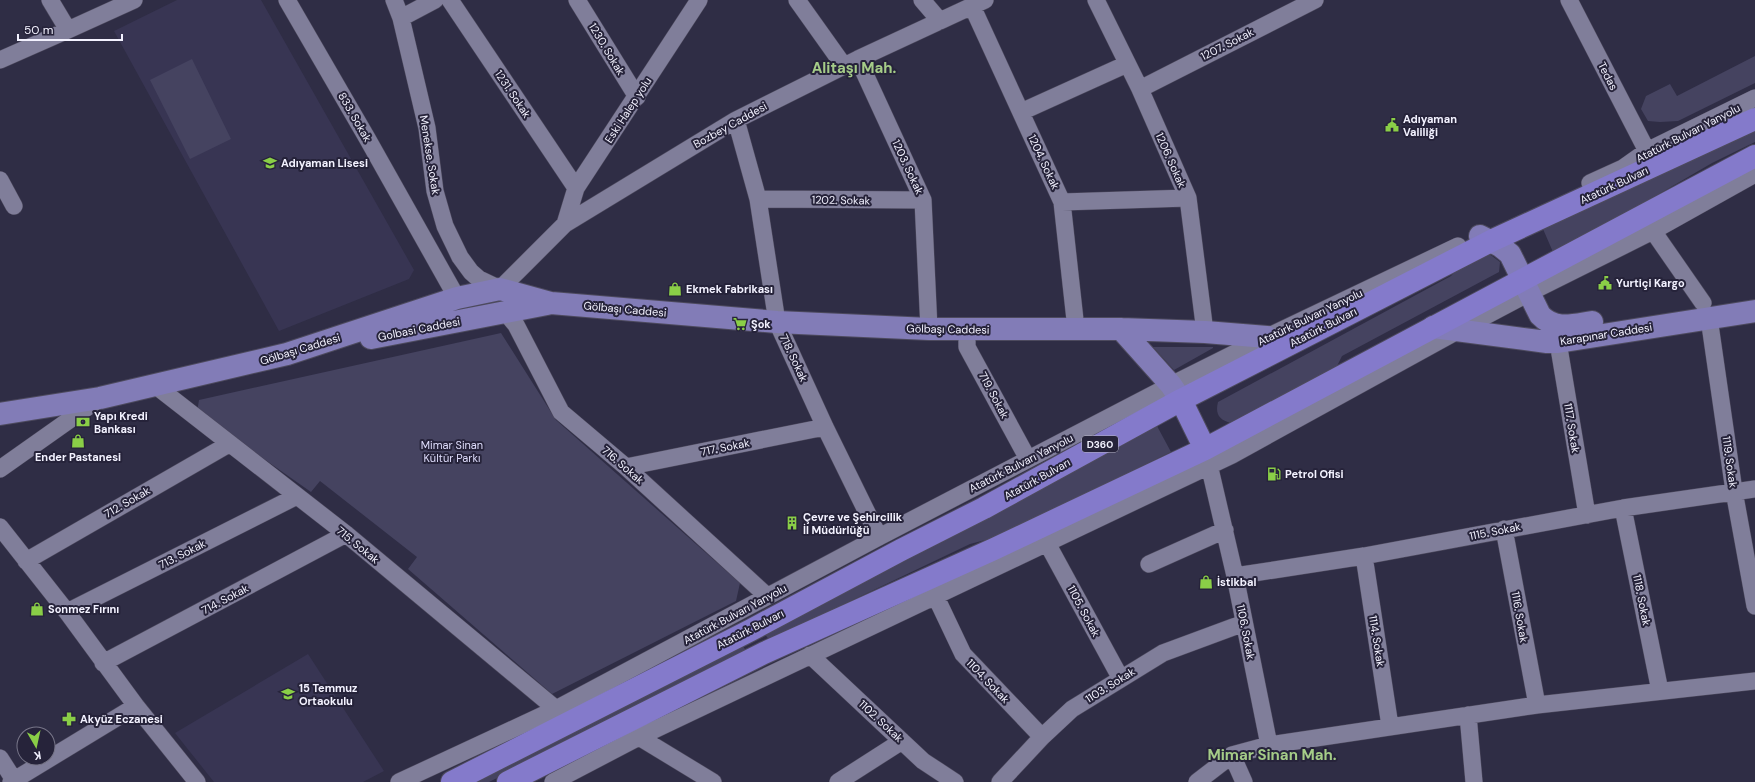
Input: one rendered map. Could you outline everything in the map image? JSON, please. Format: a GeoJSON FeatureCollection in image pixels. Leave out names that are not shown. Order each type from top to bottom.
{"type":"FeatureCollection","features":[{"type":"Feature","properties":{"kind":"highway","name":"Atatürk Bulvarı"},"geometry":{"type":"LineString","coordinates":[[452,782],[751,630],[901,550],[984,508],[1176,393],[1486,238],[1755,119]]}},
{"type":"Feature","properties":{"kind":"highway"},"geometry":{"type":"LineString","coordinates":[[508,782],[764,653],[994,549],[1208,457],[1433,327],[1526,286],[1755,156]]}},
{"type":"Feature","properties":{"kind":"highway"},"geometry":{"type":"LineString","coordinates":[[1176,393],[1208,457]]}},
{"type":"Feature","properties":{"kind":"main road","name":"Karapınar Caddesi"},"geometry":{"type":"LineString","coordinates":[[1486,238],[1508,252],[1542,317],[1551,323],[1561,326],[1706,310],[1755,311]]}},
{"type":"Feature","properties":{"kind":"main road","name":"Gölbaşı Caddesi"},"geometry":{"type":"LineString","coordinates":[[0,414],[100,398],[287,354],[457,298],[500,289],[551,303],[777,322],[967,330],[1121,329],[1205,332],[1267,337]]}},
{"type":"Feature","properties":{"kind":"main road"},"geometry":{"type":"LineString","coordinates":[[500,289],[507,300],[506,313]]}},
{"type":"Feature","properties":{"kind":"main road","name":"Karapınar Caddesi"},"geometry":{"type":"LineString","coordinates":[[1433,327],[1547,342],[1558,342],[1706,310],[1755,296]]}},
{"type":"Feature","properties":{"kind":"main road"},"geometry":{"type":"LineString","coordinates":[[457,298],[456,310],[462,321]]}},
{"type":"Feature","properties":{"kind":"main road","name":"Golbasi Caddesi"},"geometry":{"type":"LineString","coordinates":[[287,354],[506,313],[551,303]]}},
{"type":"Feature","properties":{"kind":"main road"},"geometry":{"type":"LineString","coordinates":[[1121,329],[1176,393]]}},
{"type":"Feature","properties":{"kind":"street"},"geometry":{"type":"LineString","coordinates":[[50,0],[68,30]]}},
{"type":"Feature","properties":{"kind":"street"},"geometry":{"type":"LineString","coordinates":[[0,60],[134,0]]}},
{"type":"Feature","properties":{"kind":"street","name":"833. Sokak"},"geometry":{"type":"LineString","coordinates":[[286,0],[367,138],[457,298]]}},
{"type":"Feature","properties":{"kind":"street","name":"Menekse. Sokak"},"geometry":{"type":"LineString","coordinates":[[394,0],[401,18],[427,128],[435,191],[445,226],[460,257],[471,272],[479,279],[500,289]]}},
{"type":"Feature","properties":{"kind":"street"},"geometry":{"type":"LineString","coordinates":[[401,18],[435,0]]}},
{"type":"Feature","properties":{"kind":"street","name":"1231. Sokak"},"geometry":{"type":"LineString","coordinates":[[450,0],[576,188]]}},
{"type":"Feature","properties":{"kind":"street","name":"1230. Sokak"},"geometry":{"type":"LineString","coordinates":[[577,0],[637,97]]}},
{"type":"Feature","properties":{"kind":"street","name":"Eski Halep yolu"},"geometry":{"type":"LineString","coordinates":[[565,224],[576,188],[637,97],[699,0]]}},
{"type":"Feature","properties":{"kind":"street","name":"1203. Sokak"},"geometry":{"type":"LineString","coordinates":[[797,0],[851,63],[923,200],[929,329]]}},
{"type":"Feature","properties":{"kind":"street"},"geometry":{"type":"LineString","coordinates":[[922,0],[940,21]]}},
{"type":"Feature","properties":{"kind":"street","name":"1206. Sokak"},"geometry":{"type":"LineString","coordinates":[[1096,0],[1140,89],[1188,198],[1205,332]]}},
{"type":"Feature","properties":{"kind":"street","name":"1207. Sokak"},"geometry":{"type":"LineString","coordinates":[[1140,89],[1315,0]]}},
{"type":"Feature","properties":{"kind":"street","name":"Tedas"},"geometry":{"type":"LineString","coordinates":[[1569,0],[1647,151]]}},
{"type":"Feature","properties":{"kind":"street","name":"Bozbey Caddesi"},"geometry":{"type":"LineString","coordinates":[[500,289],[565,224],[736,120],[851,63],[979,3]]}},
{"type":"Feature","properties":{"kind":"street","name":"1204. Sokak"},"geometry":{"type":"LineString","coordinates":[[979,3],[1021,112],[1062,202],[1076,329]]}},
{"type":"Feature","properties":{"kind":"street"},"geometry":{"type":"LineString","coordinates":[[1021,112],[1127,64]]}},
{"type":"Feature","properties":{"kind":"street","name":"Atatürk Bulvarı Yanyolu"},"geometry":{"type":"LineString","coordinates":[[399,782],[556,709],[1028,459],[1176,393],[1267,337],[1486,238],[1623,168],[1647,151],[1755,98]]}},
{"type":"Feature","properties":{"kind":"street","name":"718. Sokak"},"geometry":{"type":"LineString","coordinates":[[736,120],[758,199],[777,322],[825,427],[879,537]]}},
{"type":"Feature","properties":{"kind":"street"},"geometry":{"type":"LineString","coordinates":[[553,782],[639,737],[1047,543],[1208,457],[1232,455],[1459,330],[1526,286],[1653,231],[1755,174]]}},
{"type":"Feature","properties":{"kind":"street"},"geometry":{"type":"LineString","coordinates":[[0,180],[14,206]]}},
{"type":"Feature","properties":{"kind":"street"},"geometry":{"type":"LineString","coordinates":[[1062,202],[1188,198]]}},
{"type":"Feature","properties":{"kind":"street","name":"1202. Sokak"},"geometry":{"type":"LineString","coordinates":[[758,199],[923,200]]}},
{"type":"Feature","properties":{"kind":"street"},"geometry":{"type":"LineString","coordinates":[[1653,231],[1706,310]]}},
{"type":"Feature","properties":{"kind":"street","name":"1119. Sokak"},"geometry":{"type":"LineString","coordinates":[[1706,310],[1734,491],[1755,606]]}},
{"type":"Feature","properties":{"kind":"street","name":"716. Sokak"},"geometry":{"type":"LineString","coordinates":[[506,313],[516,325],[561,412],[626,467],[767,596]]}},
{"type":"Feature","properties":{"kind":"street","name":"719. Sokak"},"geometry":{"type":"LineString","coordinates":[[967,330],[967,347],[1028,459]]}},
{"type":"Feature","properties":{"kind":"street","name":"1117. Sokak"},"geometry":{"type":"LineString","coordinates":[[1558,342],[1587,515]]}},
{"type":"Feature","properties":{"kind":"street","name":"715. Sokak"},"geometry":{"type":"LineString","coordinates":[[156,386],[346,534],[556,709]]}},
{"type":"Feature","properties":{"kind":"street"},"geometry":{"type":"LineString","coordinates":[[0,470],[100,398]]}},
{"type":"Feature","properties":{"kind":"street","name":"717. Sokak"},"geometry":{"type":"LineString","coordinates":[[626,467],[825,427]]}},
{"type":"Feature","properties":{"kind":"street","name":"712. Sokak"},"geometry":{"type":"LineString","coordinates":[[26,561],[229,444]]}},
{"type":"Feature","properties":{"kind":"street","name":"1106. Sokak"},"geometry":{"type":"LineString","coordinates":[[1208,457],[1235,576],[1269,745]]}},
{"type":"Feature","properties":{"kind":"street","name":"1115. Sokak"},"geometry":{"type":"LineString","coordinates":[[1235,576],[1364,556],[1623,508],[1755,489]]}},
{"type":"Feature","properties":{"kind":"street","name":"713. Sokak"},"geometry":{"type":"LineString","coordinates":[[67,612],[297,496]]}},
{"type":"Feature","properties":{"kind":"street","name":"1118. Sokak"},"geometry":{"type":"LineString","coordinates":[[1623,508],[1660,691]]}},
{"type":"Feature","properties":{"kind":"street"},"geometry":{"type":"LineString","coordinates":[[0,527],[67,612],[136,706],[197,782]]}},
{"type":"Feature","properties":{"kind":"street","name":"1116. Sokak"},"geometry":{"type":"LineString","coordinates":[[1504,529],[1536,705]]}},
{"type":"Feature","properties":{"kind":"street"},"geometry":{"type":"LineString","coordinates":[[1149,564],[1225,530]]}},
{"type":"Feature","properties":{"kind":"street","name":"714. Sokak"},"geometry":{"type":"LineString","coordinates":[[103,663],[346,534]]}},
{"type":"Feature","properties":{"kind":"street","name":"1105. Sokak"},"geometry":{"type":"LineString","coordinates":[[1047,543],[1121,679]]}},
{"type":"Feature","properties":{"kind":"street","name":"1114. Sokak"},"geometry":{"type":"LineString","coordinates":[[1364,556],[1390,726]]}},
{"type":"Feature","properties":{"kind":"street","name":"1104. Sokak"},"geometry":{"type":"LineString","coordinates":[[935,595],[963,654],[1042,737]]}},
{"type":"Feature","properties":{"kind":"street","name":"1103. Sokak"},"geometry":{"type":"LineString","coordinates":[[1000,782],[1042,737],[1072,709],[1163,653],[1244,623]]}},
{"type":"Feature","properties":{"kind":"street","name":"1102. Sokak"},"geometry":{"type":"LineString","coordinates":[[810,655],[923,761],[955,782]]}},
{"type":"Feature","properties":{"kind":"street"},"geometry":{"type":"LineString","coordinates":[[1197,782],[1232,755],[1269,745],[1536,705],[1755,681]]}},
{"type":"Feature","properties":{"kind":"street"},"geometry":{"type":"LineString","coordinates":[[0,758],[13,781],[136,706]]}},
{"type":"Feature","properties":{"kind":"street"},"geometry":{"type":"LineString","coordinates":[[1468,715],[1474,782]]}},
{"type":"Feature","properties":{"kind":"street"},"geometry":{"type":"LineString","coordinates":[[639,737],[713,782]]}},
{"type":"Feature","properties":{"kind":"street"},"geometry":{"type":"LineString","coordinates":[[838,782],[902,741]]}},
{"type":"Feature","properties":{"kind":"street"},"geometry":{"type":"LineString","coordinates":[[1232,755],[1244,782]]}},
{"type":"Feature","properties":{"kind":"shaded area","name":"Adıyaman Lisesi"},"geometry":{"type":"Polygon","coordinates":[[[177,0],[261,0],[414,270],[409,279],[279,331],[114,31],[177,0]]]}},
{"type":"Feature","properties":{"kind":"shaded area","name":"15 Temmuz Ortaokulu"},"geometry":{"type":"Polygon","coordinates":[[[308,654],[384,771],[363,782],[214,782],[175,733],[308,654]]]}},
{"type":"Feature","properties":{"kind":"green space"},"geometry":{"type":"Polygon","coordinates":[[[1755,56],[1755,83],[1678,121],[1648,121],[1641,109],[1646,96],[1670,84],[1677,96],[1755,56]]]}},
{"type":"Feature","properties":{"kind":"green space"},"geometry":{"type":"Polygon","coordinates":[[[192,59],[231,139],[190,159],[150,80],[192,59]]]}},
{"type":"Feature","properties":{"kind":"green space"},"geometry":{"type":"Polygon","coordinates":[[[1755,131],[1755,142],[1712,163],[1635,208],[1553,252],[1543,229],[1755,131]]]}},
{"type":"Feature","properties":{"kind":"green space"},"geometry":{"type":"Polygon","coordinates":[[[1488,253],[1500,262],[1499,272],[1342,356],[1336,368],[1231,423],[1223,420],[1219,416],[1217,410],[1218,402],[1451,276],[1458,268],[1488,253]]]}},
{"type":"Feature","properties":{"kind":"green space","name":"Mimar Sinan Kültür Parkı"},"geometry":{"type":"Polygon","coordinates":[[[501,333],[556,420],[740,583],[736,601],[552,694],[408,569],[417,557],[320,481],[311,492],[197,412],[199,400],[501,333]]]}},
{"type":"Feature","properties":{"kind":"green space"},"geometry":{"type":"Polygon","coordinates":[[[1153,347],[1213,347],[1213,348],[1174,370],[1153,347]]]}},
{"type":"Feature","properties":{"kind":"green space"},"geometry":{"type":"Polygon","coordinates":[[[1157,426],[1171,452],[989,539],[970,544],[769,640],[765,634],[1157,426]]]}},
{"type":"Feature","properties":{"kind":"green space"},"geometry":{"type":"Polygon","coordinates":[[[742,645],[747,652],[489,782],[469,782],[742,645]]]}},
{"type":"Feature","properties":{"kind":"place","name":"Adıyaman Valiliği"},"geometry":{"type":"Point","coordinates":[1392,125]}},
{"type":"Feature","properties":{"kind":"place","name":"Adıyaman Lisesi"},"geometry":{"type":"Point","coordinates":[270,163]}},
{"type":"Feature","properties":{"kind":"place","name":"Yurtiçi Kargo"},"geometry":{"type":"Point","coordinates":[1605,283]}},
{"type":"Feature","properties":{"kind":"place","name":"Ekmek Fabrikası"},"geometry":{"type":"Point","coordinates":[675,289]}},
{"type":"Feature","properties":{"kind":"place","name":"Şok"},"geometry":{"type":"Point","coordinates":[740,324]}},
{"type":"Feature","properties":{"kind":"place","name":"Yapı Kredi Bankası"},"geometry":{"type":"Point","coordinates":[83,422]}},
{"type":"Feature","properties":{"kind":"place","name":"Ender Pastanesi"},"geometry":{"type":"Point","coordinates":[78,441]}},
{"type":"Feature","properties":{"kind":"place","name":"Petrol Ofisi"},"geometry":{"type":"Point","coordinates":[1274,474]}},
{"type":"Feature","properties":{"kind":"place","name":"Çevre ve Şehircilik İl Müdürlüğü"},"geometry":{"type":"Point","coordinates":[792,523]}},
{"type":"Feature","properties":{"kind":"place","name":"İstikbal"},"geometry":{"type":"Point","coordinates":[1206,582]}},
{"type":"Feature","properties":{"kind":"place","name":"Sonmez Fırını"},"geometry":{"type":"Point","coordinates":[37,609]}},
{"type":"Feature","properties":{"kind":"place","name":"15 Temmuz Ortaokulu"},"geometry":{"type":"Point","coordinates":[288,694]}},
{"type":"Feature","properties":{"kind":"place","name":"Akyüz Eczanesi"},"geometry":{"type":"Point","coordinates":[69,719]}},
{"type":"Feature","properties":{"kind":"district","name":"Alitaşı Mah."},"geometry":{"type":"Point","coordinates":[854,68]}},
{"type":"Feature","properties":{"kind":"district","name":"Mimar Sinan Mah."},"geometry":{"type":"Point","coordinates":[1272,755]}}]}
